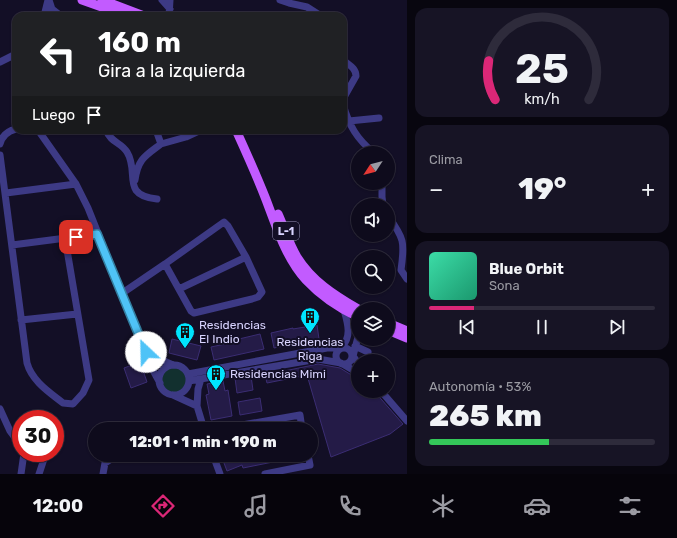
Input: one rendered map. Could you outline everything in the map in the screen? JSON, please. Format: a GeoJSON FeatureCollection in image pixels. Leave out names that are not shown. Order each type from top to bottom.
{"type":"FeatureCollection","features":[{"type":"Feature","properties":{"kind":"main road"},"geometry":{"type":"LineString","coordinates":[[82,0],[116,12]]}},
{"type":"Feature","properties":{"kind":"main road"},"geometry":{"type":"LineString","coordinates":[[102,0],[134,12]]}},
{"type":"Feature","properties":{"kind":"main road","name":"L-1"},"geometry":{"type":"LineString","coordinates":[[238,134],[255,171],[291,259],[305,279],[322,295],[351,314]]}},
{"type":"Feature","properties":{"kind":"main road","name":"L-1"},"geometry":{"type":"LineString","coordinates":[[243,134],[260,169],[296,256],[310,275],[332,294],[351,305]]}},
{"type":"Feature","properties":{"kind":"main road"},"geometry":{"type":"LineString","coordinates":[[395,326],[407,331]]}},
{"type":"Feature","properties":{"kind":"main road"},"geometry":{"type":"LineString","coordinates":[[395,333],[407,338]]}},
{"type":"Feature","properties":{"kind":"street"},"geometry":{"type":"LineString","coordinates":[[49,0],[52,9],[56,12]]}},
{"type":"Feature","properties":{"kind":"street"},"geometry":{"type":"LineString","coordinates":[[46,12],[49,0]]}},
{"type":"Feature","properties":{"kind":"street"},"geometry":{"type":"LineString","coordinates":[[162,0],[168,12]]}},
{"type":"Feature","properties":{"kind":"street"},"geometry":{"type":"LineString","coordinates":[[169,12],[170,0]]}},
{"type":"Feature","properties":{"kind":"street"},"geometry":{"type":"LineString","coordinates":[[280,0],[308,7],[315,12]]}},
{"type":"Feature","properties":{"kind":"street"},"geometry":{"type":"LineString","coordinates":[[49,12],[52,9]]}},
{"type":"Feature","properties":{"kind":"street"},"geometry":{"type":"LineString","coordinates":[[0,62],[12,56]]}},
{"type":"Feature","properties":{"kind":"street"},"geometry":{"type":"LineString","coordinates":[[347,63],[354,68],[356,72],[356,76],[347,92]]}},
{"type":"Feature","properties":{"kind":"street"},"geometry":{"type":"LineString","coordinates":[[347,115],[354,134],[366,146]]}},
{"type":"Feature","properties":{"kind":"street"},"geometry":{"type":"LineString","coordinates":[[349,121],[379,118]]}},
{"type":"Feature","properties":{"kind":"street"},"geometry":{"type":"LineString","coordinates":[[0,144],[4,136],[12,130]]}},
{"type":"Feature","properties":{"kind":"street"},"geometry":{"type":"LineString","coordinates":[[41,134],[76,184],[88,208],[121,294],[146,352],[149,363],[160,384],[169,394],[181,398],[197,408]]}},
{"type":"Feature","properties":{"kind":"street"},"geometry":{"type":"LineString","coordinates":[[107,134],[113,141],[122,147],[128,155],[134,186],[142,196],[157,199]]}},
{"type":"Feature","properties":{"kind":"street"},"geometry":{"type":"LineString","coordinates":[[157,134],[161,144]]}},
{"type":"Feature","properties":{"kind":"street"},"geometry":{"type":"LineString","coordinates":[[134,186],[139,163],[143,158],[161,144],[186,138],[193,134]]}},
{"type":"Feature","properties":{"kind":"street"},"geometry":{"type":"LineString","coordinates":[[0,154],[27,363],[30,373],[36,380],[63,404],[73,404],[83,393],[89,380],[65,238]]}},
{"type":"Feature","properties":{"kind":"street"},"geometry":{"type":"LineString","coordinates":[[6,193],[76,184]]}},
{"type":"Feature","properties":{"kind":"street"},"geometry":{"type":"LineString","coordinates":[[121,294],[224,222],[228,226],[246,257],[262,292],[258,297],[194,313],[165,264]]}},
{"type":"Feature","properties":{"kind":"street"},"geometry":{"type":"LineString","coordinates":[[395,226],[402,236],[404,249],[401,270],[407,279]]}},
{"type":"Feature","properties":{"kind":"street"},"geometry":{"type":"LineString","coordinates":[[12,245],[97,234]]}},
{"type":"Feature","properties":{"kind":"street"},"geometry":{"type":"LineString","coordinates":[[179,289],[246,257]]}},
{"type":"Feature","properties":{"kind":"street"},"geometry":{"type":"LineString","coordinates":[[344,310],[349,332],[347,340],[336,355],[337,360],[351,369]]}},
{"type":"Feature","properties":{"kind":"street"},"geometry":{"type":"LineString","coordinates":[[21,320],[77,314]]}},
{"type":"Feature","properties":{"kind":"street"},"geometry":{"type":"LineString","coordinates":[[353,354],[355,346],[368,354]]}},
{"type":"Feature","properties":{"kind":"street"},"geometry":{"type":"LineString","coordinates":[[327,348],[330,350],[332,355],[327,360]]}},
{"type":"Feature","properties":{"kind":"street"},"geometry":{"type":"LineString","coordinates":[[188,378],[327,348],[349,349],[352,354]]}},
{"type":"Feature","properties":{"kind":"street"},"geometry":{"type":"LineString","coordinates":[[146,352],[173,366],[182,367],[188,378],[188,386],[182,393],[173,395],[169,394]]}},
{"type":"Feature","properties":{"kind":"street"},"geometry":{"type":"LineString","coordinates":[[188,378],[201,379],[312,359],[341,363],[349,363],[351,360]]}},
{"type":"Feature","properties":{"kind":"street"},"geometry":{"type":"LineString","coordinates":[[160,384],[160,376],[164,370],[173,366]]}},
{"type":"Feature","properties":{"kind":"street"},"geometry":{"type":"LineString","coordinates":[[201,379],[198,389],[197,408],[202,422]]}},
{"type":"Feature","properties":{"kind":"street"},"geometry":{"type":"LineString","coordinates":[[387,398],[407,421]]}},
{"type":"Feature","properties":{"kind":"street"},"geometry":{"type":"LineString","coordinates":[[0,409],[12,434]]}},
{"type":"Feature","properties":{"kind":"street"},"geometry":{"type":"LineString","coordinates":[[260,422],[300,415],[301,422]]}},
{"type":"Feature","properties":{"kind":"street"},"geometry":{"type":"LineString","coordinates":[[21,474],[23,462]]}},
{"type":"Feature","properties":{"kind":"street"},"geometry":{"type":"LineString","coordinates":[[39,474],[43,462]]}},
{"type":"Feature","properties":{"kind":"street"},"geometry":{"type":"LineString","coordinates":[[103,474],[106,462]]}},
{"type":"Feature","properties":{"kind":"street"},"geometry":{"type":"LineString","coordinates":[[216,462],[220,474]]}},
{"type":"Feature","properties":{"kind":"street"},"geometry":{"type":"LineString","coordinates":[[265,474],[310,465],[309,462]]}},
{"type":"Feature","properties":{"kind":"green space"},"geometry":{"type":"Polygon","coordinates":[[[174,366],[184,370],[188,380],[184,390],[174,394],[164,390],[160,380],[164,370],[174,366]]]}},
{"type":"Feature","properties":{"kind":"building"},"geometry":{"type":"Polygon","coordinates":[[[317,325],[319,339],[274,348],[271,333],[317,325]]]}},
{"type":"Feature","properties":{"kind":"building"},"geometry":{"type":"Polygon","coordinates":[[[260,334],[264,349],[214,360],[211,347],[239,341],[239,339],[260,334]]]}},
{"type":"Feature","properties":{"kind":"building","name":"Residencias El Indio"},"geometry":{"type":"Polygon","coordinates":[[[172,339],[201,346],[197,360],[169,353],[172,339]]]}},
{"type":"Feature","properties":{"kind":"building"},"geometry":{"type":"Polygon","coordinates":[[[140,362],[147,382],[131,388],[124,368],[140,362]]]}},
{"type":"Feature","properties":{"kind":"building"},"geometry":{"type":"Polygon","coordinates":[[[318,364],[340,368],[351,375],[351,398],[380,398],[403,424],[390,434],[331,457],[307,375],[267,383],[265,375],[318,364]]]}},
{"type":"Feature","properties":{"kind":"building"},"geometry":{"type":"Polygon","coordinates":[[[251,376],[253,390],[237,393],[235,378],[251,376]]]}},
{"type":"Feature","properties":{"kind":"building"},"geometry":{"type":"Polygon","coordinates":[[[223,381],[225,391],[228,390],[232,416],[211,420],[206,395],[209,394],[207,384],[223,381]]]}},
{"type":"Feature","properties":{"kind":"building"},"geometry":{"type":"Polygon","coordinates":[[[260,398],[262,411],[240,415],[238,402],[260,398]]]}},
{"type":"Feature","properties":{"kind":"building"},"geometry":{"type":"Polygon","coordinates":[[[224,462],[273,462],[243,468],[242,465],[227,471],[224,462]]]}},
{"type":"Feature","properties":{"kind":"place","name":"Residencias Riga"},"geometry":{"type":"Point","coordinates":[310,334]}},
{"type":"Feature","properties":{"kind":"place","name":"Residencias El Indio"},"geometry":{"type":"Point","coordinates":[185,349]}},
{"type":"Feature","properties":{"kind":"place","name":"Residencias Mimi"},"geometry":{"type":"Point","coordinates":[216,391]}},
{"type":"Feature","properties":{"kind":"route"},"geometry":{"type":"LineString","coordinates":[[76,237],[97,234],[146,352]]}}]}
